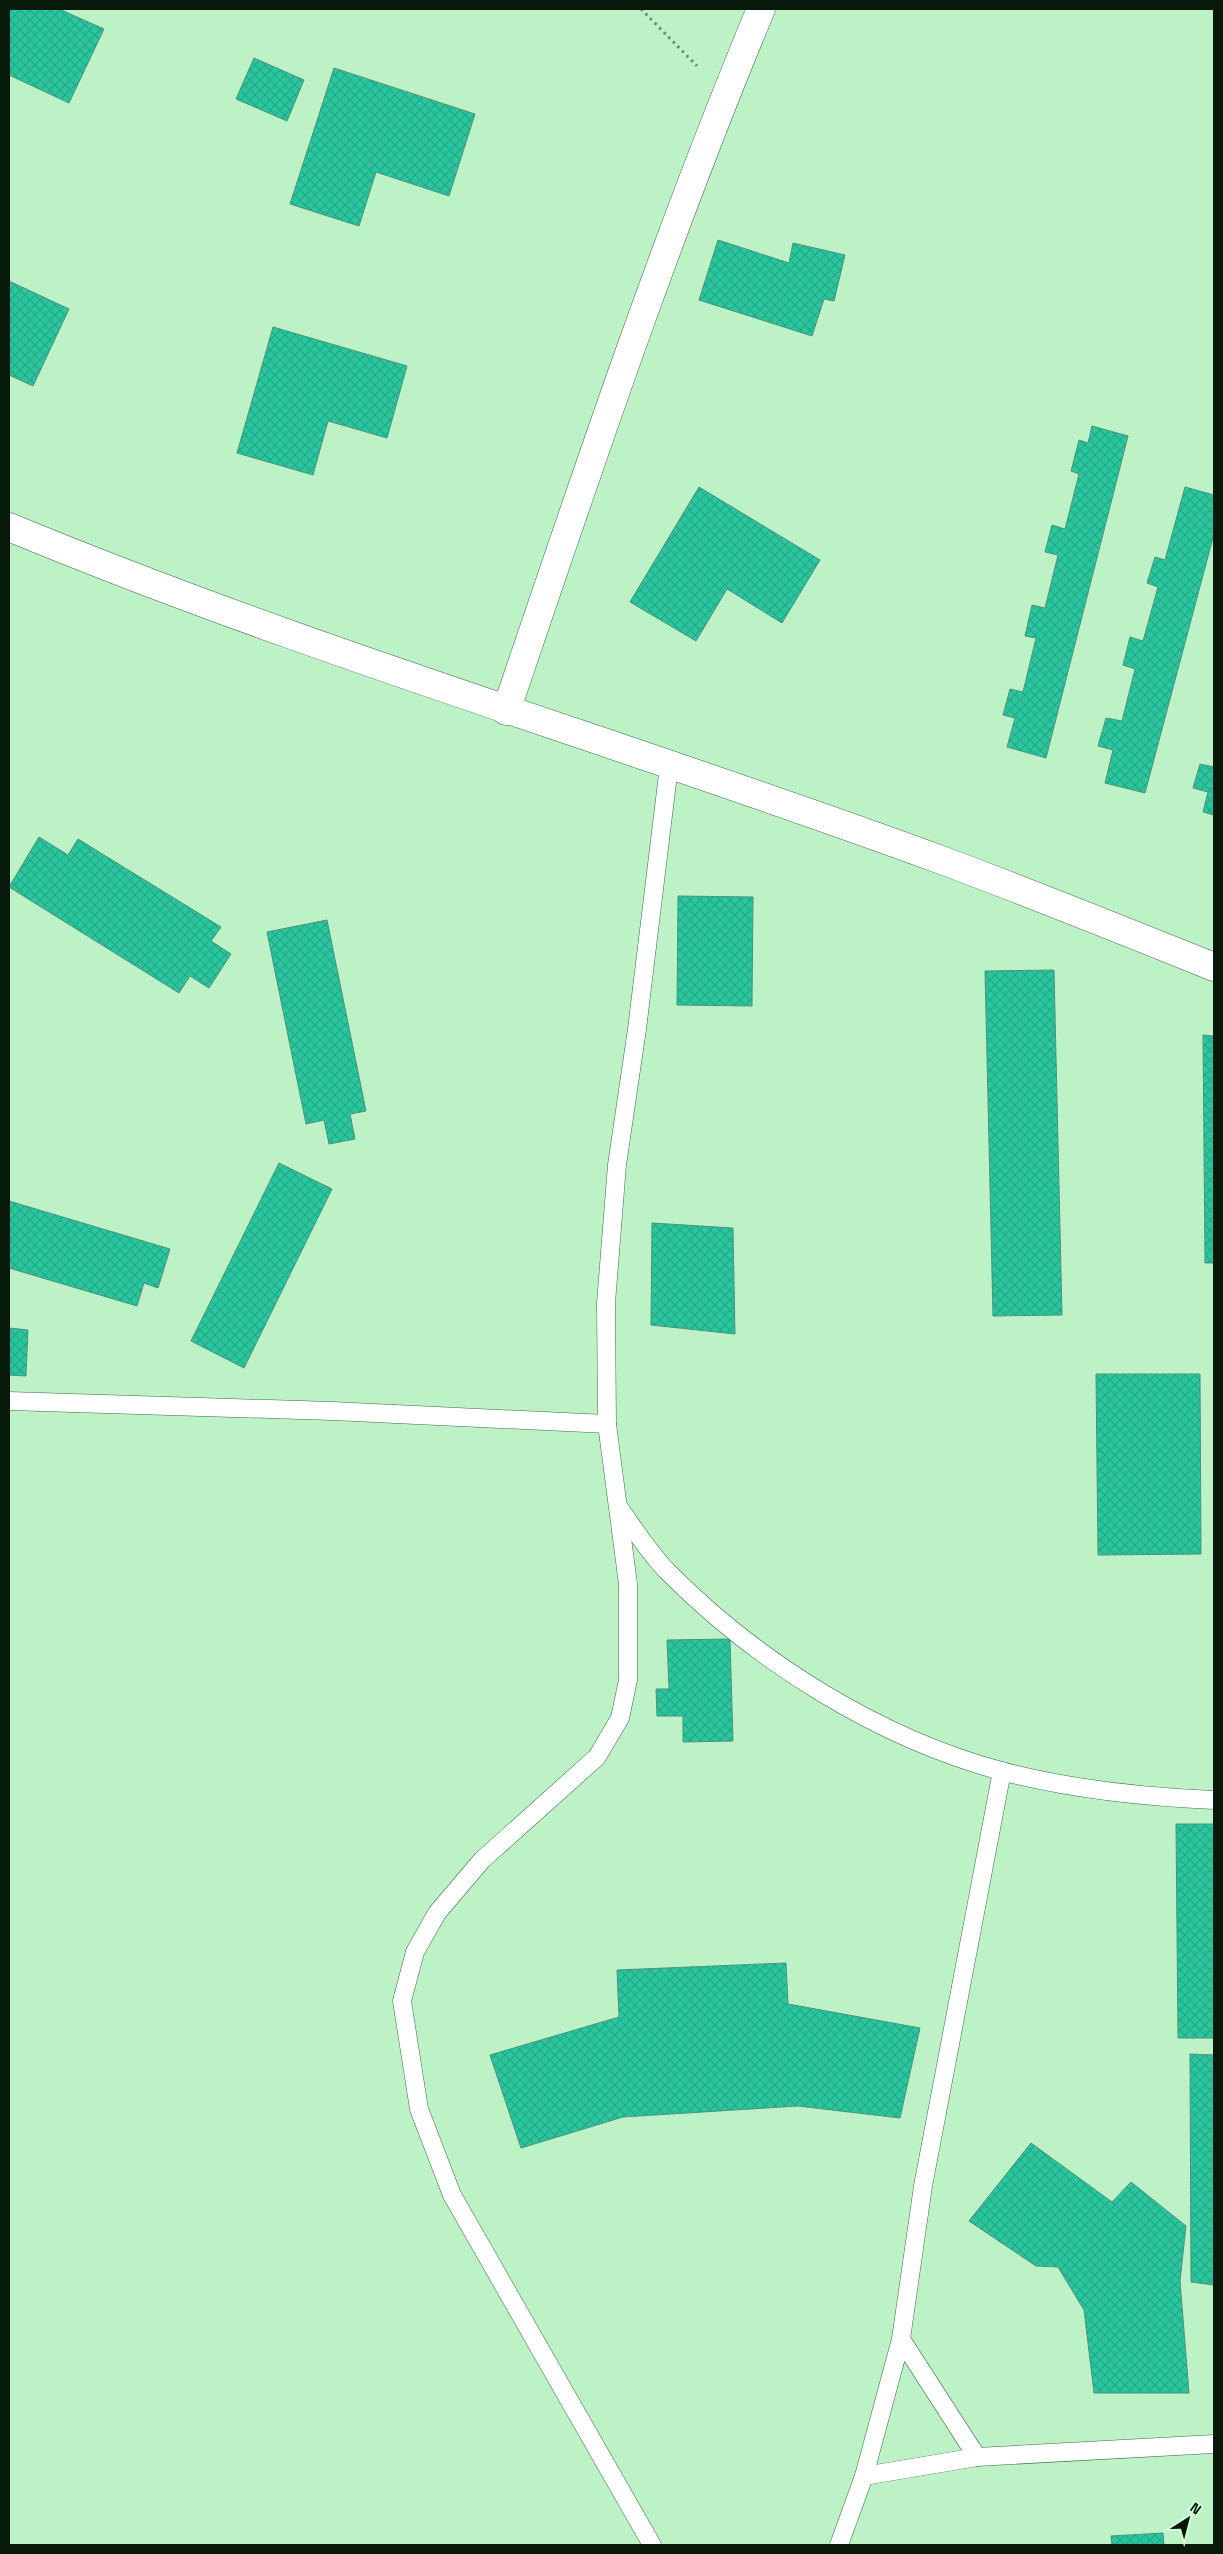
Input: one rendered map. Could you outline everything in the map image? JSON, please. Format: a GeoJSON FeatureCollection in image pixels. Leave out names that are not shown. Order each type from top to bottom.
{"type":"FeatureCollection","features":[{"type":"Feature","properties":{"kind":"main road"},"geometry":{"type":"LineString","coordinates":[[506,711],[618,383],[725,96],[761,9]]}},
{"type":"Feature","properties":{"kind":"main road"},"geometry":{"type":"LineString","coordinates":[[9,527],[127,576],[506,711],[943,861],[1214,967]]}},
{"type":"Feature","properties":{"kind":"lane"},"geometry":{"type":"LineString","coordinates":[[652,2545],[452,2195],[419,2109],[402,2000],[415,1952],[437,1913],[482,1860],[597,1758],[620,1718],[628,1680],[628,1584],[607,1424],[606,1303],[617,1165],[637,1029],[669,766]]}},
{"type":"Feature","properties":{"kind":"lane"},"geometry":{"type":"LineString","coordinates":[[9,1401],[332,1411],[607,1424]]}},
{"type":"Feature","properties":{"kind":"lane"},"geometry":{"type":"LineString","coordinates":[[619,1508],[667,1571],[723,1624],[810,1687],[922,1745],[1002,1771],[1100,1790],[1214,1800]]}},
{"type":"Feature","properties":{"kind":"lane"},"geometry":{"type":"LineString","coordinates":[[839,2545],[864,2476],[901,2339],[923,2186],[1002,1771]]}},
{"type":"Feature","properties":{"kind":"lane"},"geometry":{"type":"LineString","coordinates":[[901,2339],[977,2457]]}},
{"type":"Feature","properties":{"kind":"lane"},"geometry":{"type":"LineString","coordinates":[[864,2476],[977,2457],[1214,2444]]}},
{"type":"Feature","properties":{"kind":"path"},"geometry":{"type":"LineString","coordinates":[[641,9],[725,96]]}},
{"type":"Feature","properties":{"kind":"building"},"geometry":{"type":"Polygon","coordinates":[[[9,9],[59,9],[104,29],[69,103],[9,75],[9,9]]]}},
{"type":"Feature","properties":{"kind":"building"},"geometry":{"type":"Polygon","coordinates":[[[254,58],[304,80],[287,121],[236,99],[254,58]]]}},
{"type":"Feature","properties":{"kind":"building"},"geometry":{"type":"Polygon","coordinates":[[[334,68],[475,114],[449,196],[376,172],[359,226],[290,204],[334,68]]]}},
{"type":"Feature","properties":{"kind":"building"},"geometry":{"type":"Polygon","coordinates":[[[718,240],[789,263],[793,243],[845,255],[834,301],[824,299],[812,336],[699,300],[718,240]]]}},
{"type":"Feature","properties":{"kind":"building"},"geometry":{"type":"Polygon","coordinates":[[[9,281],[69,309],[33,386],[9,375],[9,281]]]}},
{"type":"Feature","properties":{"kind":"building"},"geometry":{"type":"Polygon","coordinates":[[[273,327],[407,366],[387,438],[328,421],[313,475],[237,453],[273,327]]]}},
{"type":"Feature","properties":{"kind":"building"},"geometry":{"type":"Polygon","coordinates":[[[1092,426],[1128,436],[1046,758],[1007,747],[1015,718],[1003,715],[1010,689],[1023,692],[1036,638],[1025,636],[1032,605],[1045,608],[1058,555],[1045,552],[1052,525],[1065,529],[1079,474],[1071,471],[1079,440],[1088,443],[1092,426]]]}},
{"type":"Feature","properties":{"kind":"building"},"geometry":{"type":"Polygon","coordinates":[[[699,487],[820,560],[782,623],[727,589],[696,641],[630,602],[699,487]]]}},
{"type":"Feature","properties":{"kind":"building"},"geometry":{"type":"Polygon","coordinates":[[[1185,487],[1214,495],[1214,534],[1145,793],[1105,783],[1113,750],[1098,746],[1106,718],[1122,721],[1135,669],[1123,665],[1130,637],[1143,641],[1158,587],[1147,583],[1155,557],[1165,560],[1185,487]]]}},
{"type":"Feature","properties":{"kind":"building"},"geometry":{"type":"Polygon","coordinates":[[[1200,764],[1214,767],[1214,815],[1203,812],[1208,792],[1193,788],[1200,764]]]}},
{"type":"Feature","properties":{"kind":"building"},"geometry":{"type":"Polygon","coordinates":[[[39,837],[68,855],[78,839],[221,927],[211,941],[231,954],[209,988],[190,976],[179,993],[9,887],[39,837]]]}},
{"type":"Feature","properties":{"kind":"building"},"geometry":{"type":"Polygon","coordinates":[[[678,896],[753,897],[752,1006],[677,1005],[678,896]]]}},
{"type":"Feature","properties":{"kind":"building"},"geometry":{"type":"Polygon","coordinates":[[[327,920],[366,1111],[350,1114],[355,1139],[329,1144],[324,1120],[306,1124],[267,932],[327,920]]]}},
{"type":"Feature","properties":{"kind":"building"},"geometry":{"type":"Polygon","coordinates":[[[1054,970],[1062,1315],[993,1316],[985,971],[1054,970]]]}},
{"type":"Feature","properties":{"kind":"building"},"geometry":{"type":"Polygon","coordinates":[[[1203,1035],[1214,1036],[1214,1263],[1205,1263],[1203,1035]]]}},
{"type":"Feature","properties":{"kind":"building"},"geometry":{"type":"Polygon","coordinates":[[[279,1163],[332,1189],[244,1368],[191,1341],[279,1163]]]}},
{"type":"Feature","properties":{"kind":"building"},"geometry":{"type":"Polygon","coordinates":[[[9,1201],[170,1249],[158,1288],[144,1283],[137,1306],[9,1268],[9,1201]]]}},
{"type":"Feature","properties":{"kind":"building"},"geometry":{"type":"Polygon","coordinates":[[[652,1223],[733,1228],[735,1334],[651,1325],[652,1223]]]}},
{"type":"Feature","properties":{"kind":"building"},"geometry":{"type":"Polygon","coordinates":[[[9,1328],[28,1330],[26,1376],[9,1375],[9,1328]]]}},
{"type":"Feature","properties":{"kind":"building"},"geometry":{"type":"Polygon","coordinates":[[[1096,1374],[1200,1374],[1201,1554],[1098,1555],[1096,1374]]]}},
{"type":"Feature","properties":{"kind":"building"},"geometry":{"type":"Polygon","coordinates":[[[730,1639],[733,1741],[683,1742],[683,1716],[657,1716],[656,1689],[669,1689],[667,1640],[730,1639]]]}},
{"type":"Feature","properties":{"kind":"building"},"geometry":{"type":"Polygon","coordinates":[[[1176,1824],[1214,1824],[1214,2038],[1178,2038],[1176,1824]]]}},
{"type":"Feature","properties":{"kind":"building"},"geometry":{"type":"Polygon","coordinates":[[[786,1963],[788,2004],[920,2028],[900,2118],[798,2106],[623,2117],[521,2148],[490,2055],[619,2017],[617,1970],[786,1963]]]}},
{"type":"Feature","properties":{"kind":"building"},"geometry":{"type":"Polygon","coordinates":[[[1190,2054],[1214,2055],[1214,2285],[1191,2282],[1190,2054]]]}},
{"type":"Feature","properties":{"kind":"building"},"geometry":{"type":"Polygon","coordinates":[[[1031,2143],[1112,2202],[1131,2182],[1186,2226],[1180,2281],[1189,2393],[1094,2393],[1084,2310],[1058,2267],[1036,2266],[969,2221],[1031,2143]]]}},
{"type":"Feature","properties":{"kind":"building"},"geometry":{"type":"Polygon","coordinates":[[[1163,2533],[1164,2545],[1112,2545],[1111,2536],[1163,2533]]]}}]}
